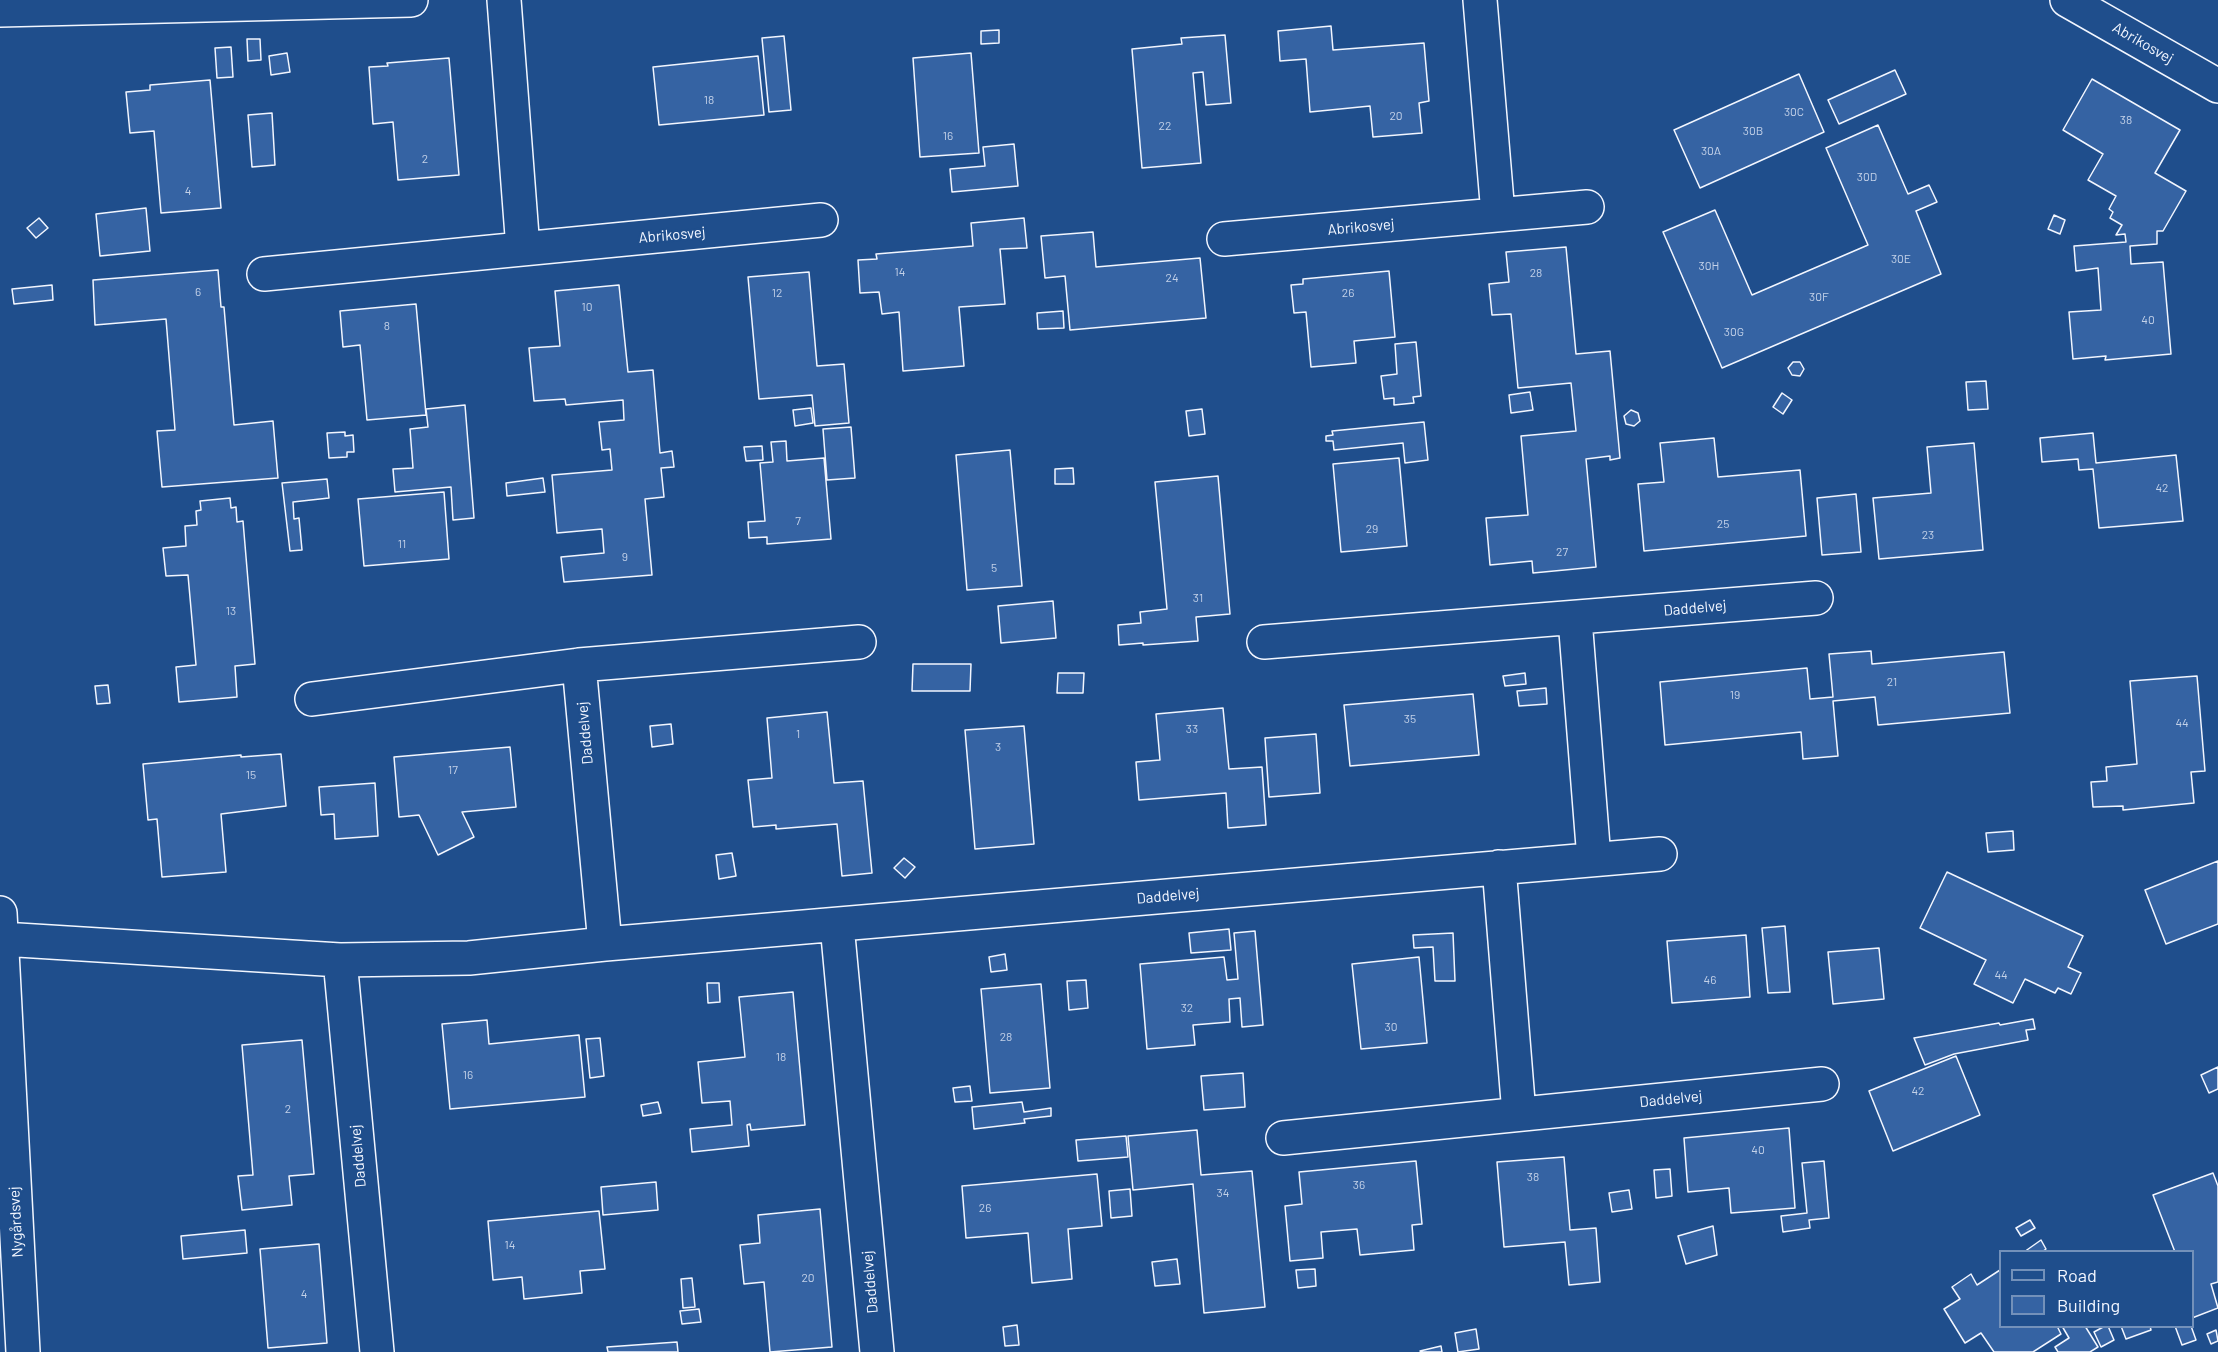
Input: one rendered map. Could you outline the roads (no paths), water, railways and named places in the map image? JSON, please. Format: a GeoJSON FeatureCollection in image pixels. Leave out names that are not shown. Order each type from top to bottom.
{"type":"FeatureCollection","features":[{"type":"Feature","properties":{"kind":"street"},"geometry":{"type":"LineString","coordinates":[[0,10],[411,0]]}},
{"type":"Feature","properties":{"kind":"street"},"geometry":{"type":"LineString","coordinates":[[504,0],[523,249]]}},
{"type":"Feature","properties":{"kind":"street"},"geometry":{"type":"LineString","coordinates":[[1480,0],[1498,214]]}},
{"type":"Feature","properties":{"kind":"street","name":"Abrikosvej"},"geometry":{"type":"LineString","coordinates":[[2067,0],[2218,86]]}},
{"type":"Feature","properties":{"kind":"street","name":"Abrikosvej"},"geometry":{"type":"LineString","coordinates":[[1224,239],[1587,207]]}},
{"type":"Feature","properties":{"kind":"street","name":"Abrikosvej"},"geometry":{"type":"LineString","coordinates":[[264,274],[821,220]]}},
{"type":"Feature","properties":{"kind":"street","name":"Daddelvej"},"geometry":{"type":"LineString","coordinates":[[1264,642],[1816,598]]}},
{"type":"Feature","properties":{"kind":"street"},"geometry":{"type":"LineString","coordinates":[[1575,619],[1594,859]]}},
{"type":"Feature","properties":{"kind":"street"},"geometry":{"type":"LineString","coordinates":[[312,699],[579,664],[859,642]]}},
{"type":"Feature","properties":{"kind":"street","name":"Daddelvej"},"geometry":{"type":"LineString","coordinates":[[579,664],[605,944]]}},
{"type":"Feature","properties":{"kind":"street","name":"Daddelvej"},"geometry":{"type":"LineString","coordinates":[[1,926],[340,960],[469,958],[605,944],[1660,854]]}},
{"type":"Feature","properties":{"kind":"street"},"geometry":{"type":"LineString","coordinates":[[1499,867],[1520,1114]]}},
{"type":"Feature","properties":{"kind":"street","name":"Daddelvej"},"geometry":{"type":"LineString","coordinates":[[837,925],[877,1352]]}},
{"type":"Feature","properties":{"kind":"street","name":"Nygårdsvej"},"geometry":{"type":"LineString","coordinates":[[1,926],[23,1352]]}},
{"type":"Feature","properties":{"kind":"street","name":"Daddelvej"},"geometry":{"type":"LineString","coordinates":[[340,960],[377,1352]]}},
{"type":"Feature","properties":{"kind":"street","name":"Daddelvej"},"geometry":{"type":"LineString","coordinates":[[1283,1138],[1822,1084]]}}]}
